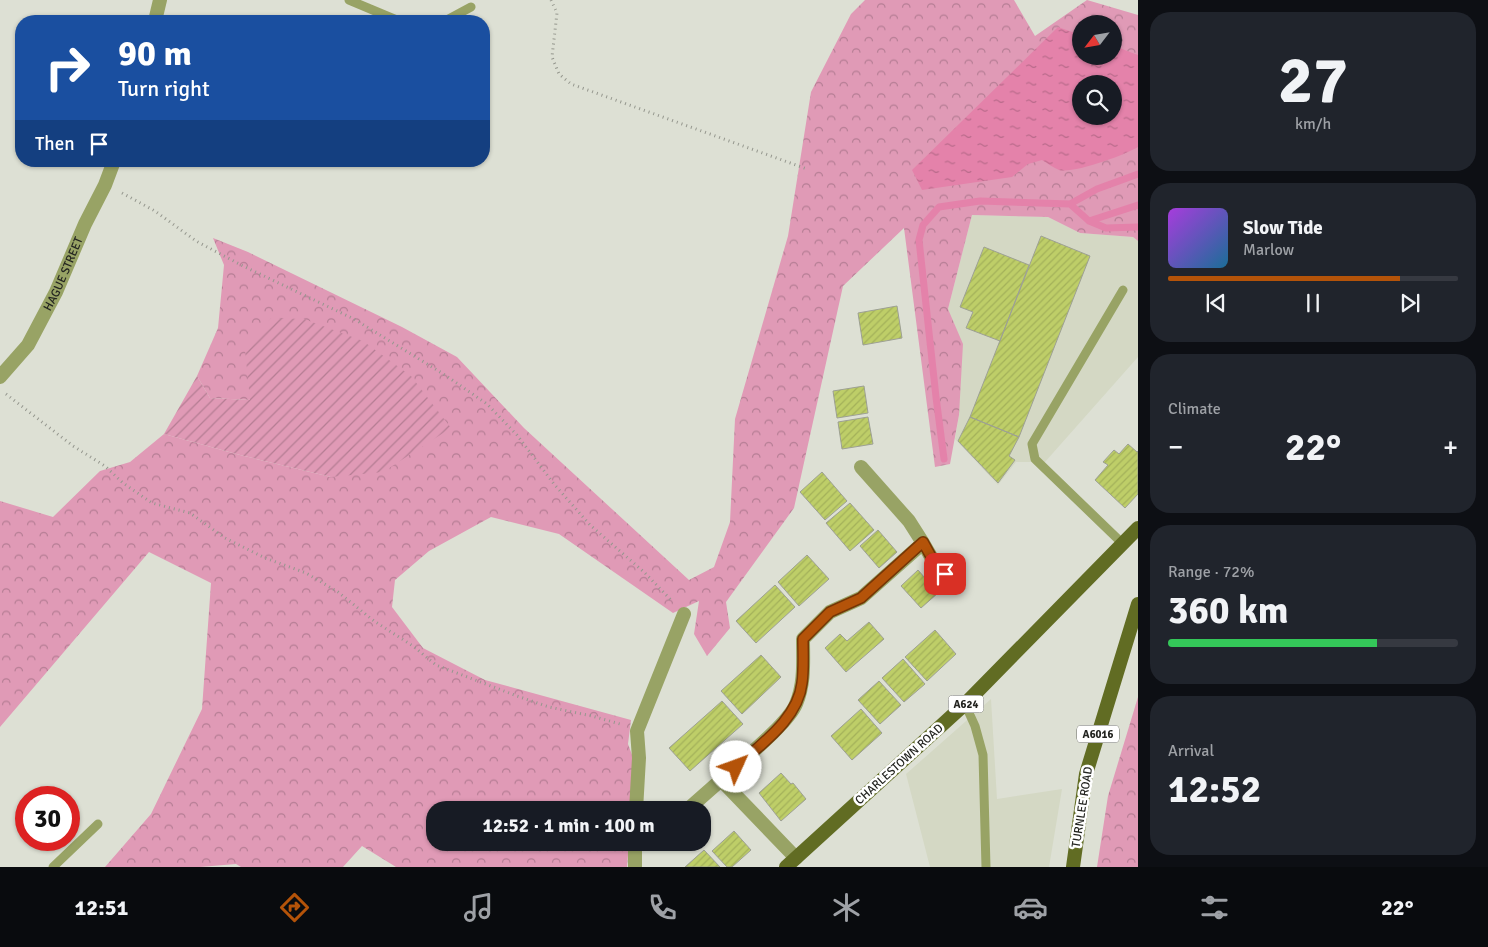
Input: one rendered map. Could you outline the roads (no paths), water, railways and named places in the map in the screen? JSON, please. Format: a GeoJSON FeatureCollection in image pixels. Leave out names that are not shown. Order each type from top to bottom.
{"type":"FeatureCollection","features":[{"type":"Feature","properties":{"kind":"main road","name":"CHARLESTOWN ROAD"},"geometry":{"type":"LineString","coordinates":[[791,863],[965,704],[1137,530]]}},
{"type":"Feature","properties":{"kind":"main road","name":"TURNLEE ROAD"},"geometry":{"type":"LineString","coordinates":[[1073,867],[1086,774],[1138,604]]}},
{"type":"Feature","properties":{"kind":"street"},"geometry":{"type":"LineString","coordinates":[[156,15],[160,0]]}},
{"type":"Feature","properties":{"kind":"street","name":"HAGUE STREET"},"geometry":{"type":"LineString","coordinates":[[0,377],[28,344],[56,292],[112,167]]}},
{"type":"Feature","properties":{"kind":"street"},"geometry":{"type":"LineString","coordinates":[[860,467],[910,521],[934,562],[956,587]]}},
{"type":"Feature","properties":{"kind":"street"},"geometry":{"type":"LineString","coordinates":[[697,801],[778,727],[796,706],[802,684],[803,639],[830,612],[861,598],[923,542]]}},
{"type":"Feature","properties":{"kind":"street"},"geometry":{"type":"LineString","coordinates":[[637,801],[639,758],[637,730],[684,614]]}},
{"type":"Feature","properties":{"kind":"street"},"geometry":{"type":"LineString","coordinates":[[721,780],[791,863]]}},
{"type":"Feature","properties":{"kind":"street"},"geometry":{"type":"LineString","coordinates":[[634,867],[635,851]]}},
{"type":"Feature","properties":{"kind":"lane"},"geometry":{"type":"LineString","coordinates":[[349,0],[385,15]]}},
{"type":"Feature","properties":{"kind":"lane"},"geometry":{"type":"LineString","coordinates":[[455,15],[471,6]]}},
{"type":"Feature","properties":{"kind":"lane"},"geometry":{"type":"LineString","coordinates":[[1123,290],[1032,444],[1035,459],[1123,544]]}},
{"type":"Feature","properties":{"kind":"lane"},"geometry":{"type":"LineString","coordinates":[[965,704],[975,726],[982,755],[986,867]]}},
{"type":"Feature","properties":{"kind":"lane"},"geometry":{"type":"LineString","coordinates":[[53,867],[98,824]]}},
{"type":"Feature","properties":{"kind":"water"},"geometry":{"type":"Polygon","coordinates":[[[1058,27],[1072,32],[1072,65],[1122,65],[1122,49],[1138,55],[1138,147],[1111,159],[1075,169],[1059,170],[1042,160],[1028,164],[1012,177],[922,190],[912,170],[1058,27]]]}},
{"type":"Feature","properties":{"kind":"waterway"},"geometry":{"type":"LineString","coordinates":[[944,459],[919,240],[923,225],[939,207],[980,201],[1070,204],[1097,189],[1138,174]]}},
{"type":"Feature","properties":{"kind":"waterway"},"geometry":{"type":"LineString","coordinates":[[1070,204],[1089,221],[1106,228],[1138,227]]}},
{"type":"Feature","properties":{"kind":"waterway"},"geometry":{"type":"LineString","coordinates":[[1089,221],[1138,205]]}}]}
